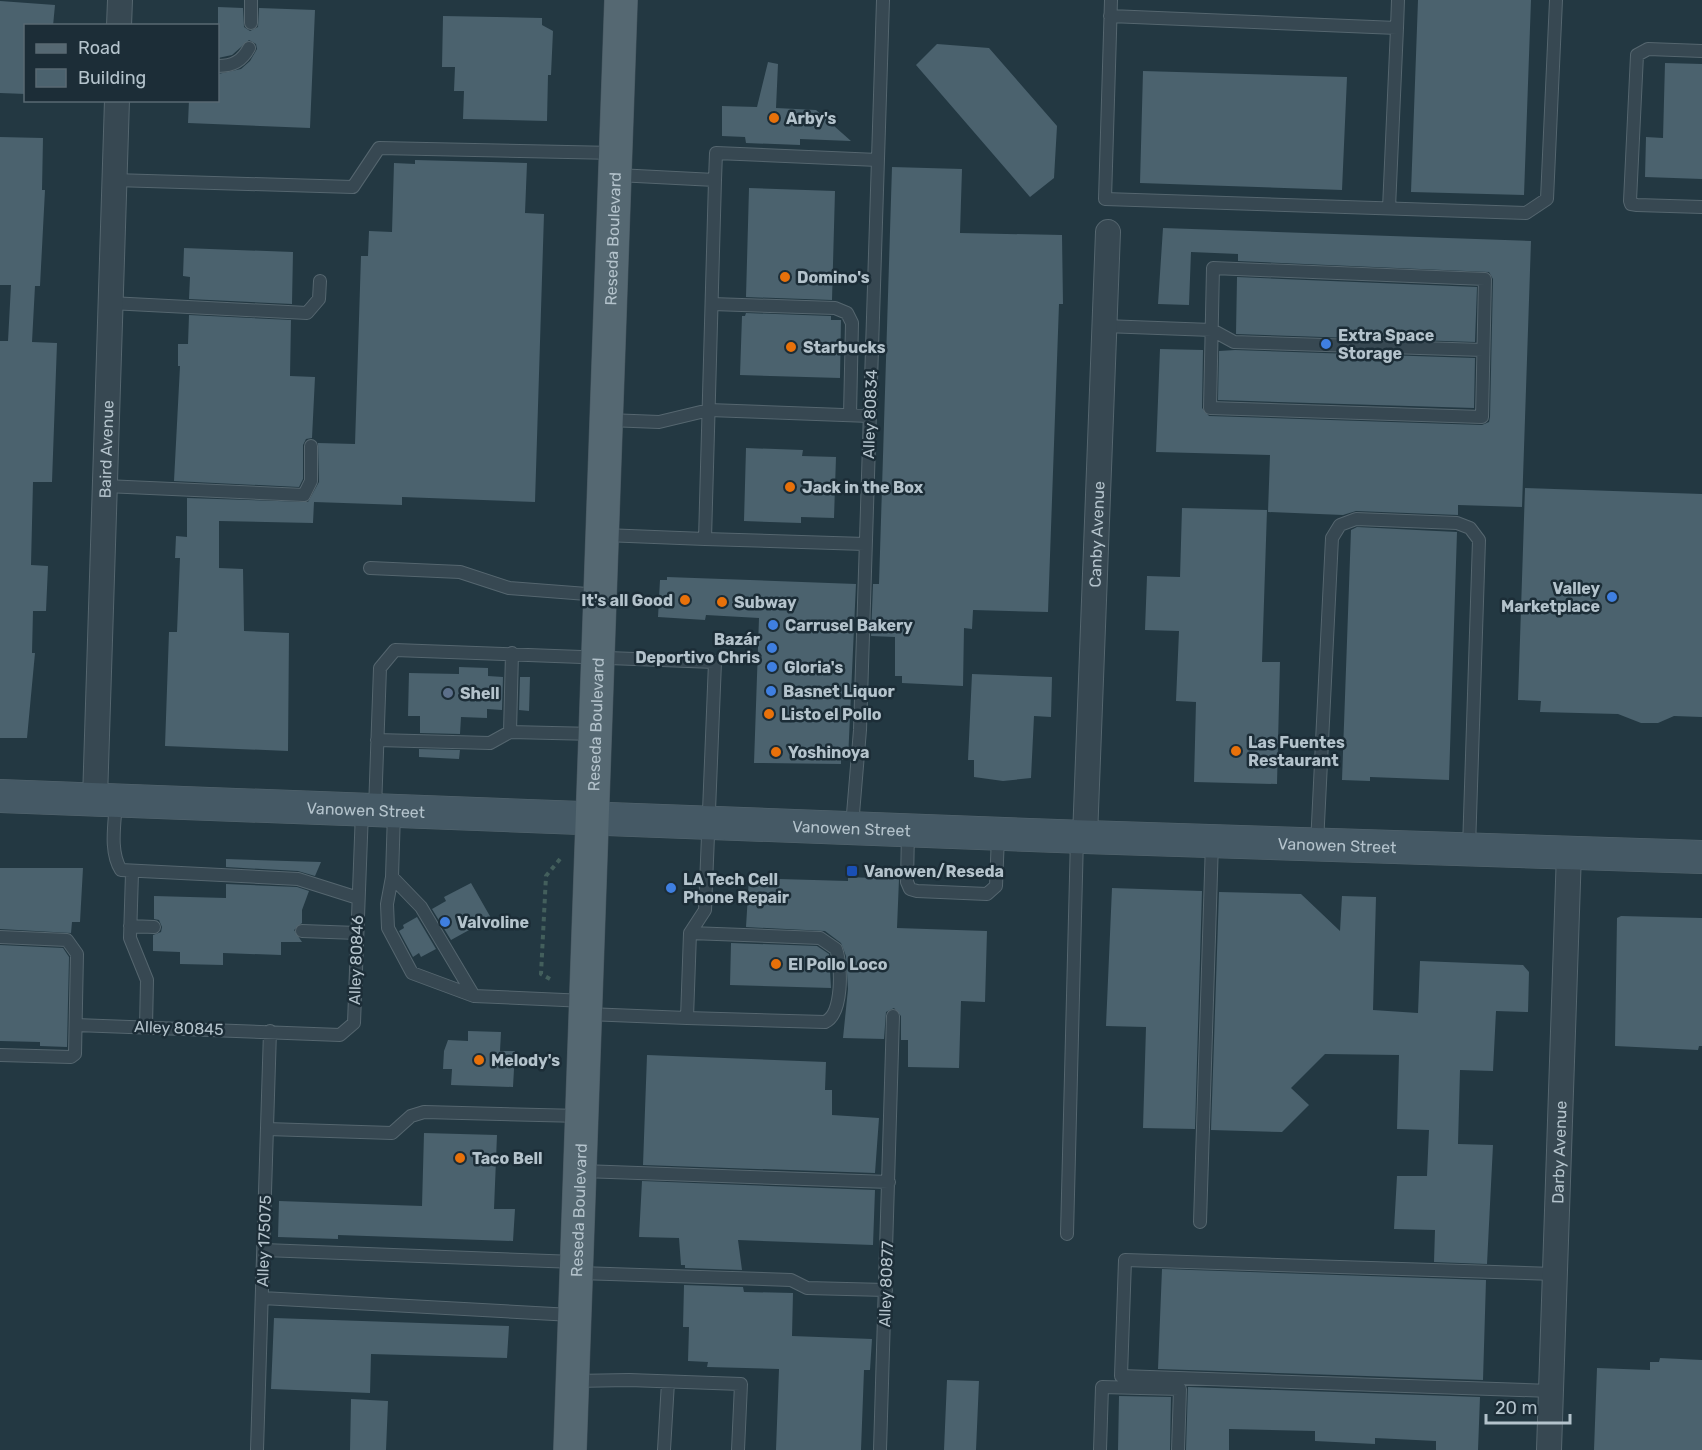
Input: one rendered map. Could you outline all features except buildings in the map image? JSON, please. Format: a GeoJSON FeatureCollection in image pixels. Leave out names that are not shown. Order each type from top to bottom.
{"type":"FeatureCollection","features":[{"type":"Feature","properties":{"kind":"main road","name":"Reseda Boulevard"},"geometry":{"type":"LineString","coordinates":[[570,1450],[621,0]]}},
{"type":"Feature","properties":{"kind":"main road","name":"Vanowen Street"},"geometry":{"type":"LineString","coordinates":[[0,796],[1212,841],[1702,856]]}},
{"type":"Feature","properties":{"kind":"street"},"geometry":{"type":"LineString","coordinates":[[119,24],[120,0]]}},
{"type":"Feature","properties":{"kind":"street","name":"Baird Avenue"},"geometry":{"type":"LineString","coordinates":[[106,799],[105,486],[117,102]]}},
{"type":"Feature","properties":{"kind":"street","name":"Canby Avenue"},"geometry":{"type":"LineString","coordinates":[[1081,836],[1108,232]]}},
{"type":"Feature","properties":{"kind":"street","name":"Darby Avenue"},"geometry":{"type":"LineString","coordinates":[[1549,1450],[1569,852]]}},
{"type":"Feature","properties":{"kind":"lane"},"geometry":{"type":"LineString","coordinates":[[251,0],[251,23]]}},
{"type":"Feature","properties":{"kind":"lane","name":"Alley 80834"},"geometry":{"type":"LineString","coordinates":[[852,827],[860,730],[884,0]]}},
{"type":"Feature","properties":{"kind":"lane"},"geometry":{"type":"LineString","coordinates":[[1111,0],[1105,199],[1526,213],[1547,199],[1556,0]]}},
{"type":"Feature","properties":{"kind":"lane"},"geometry":{"type":"LineString","coordinates":[[1389,208],[1398,0]]}},
{"type":"Feature","properties":{"kind":"lane"},"geometry":{"type":"LineString","coordinates":[[1110,16],[1397,28]]}},
{"type":"Feature","properties":{"kind":"lane"},"geometry":{"type":"LineString","coordinates":[[219,66],[242,60],[249,48]]}},
{"type":"Feature","properties":{"kind":"lane"},"geometry":{"type":"LineString","coordinates":[[1702,51],[1648,49],[1637,55],[1630,201],[1631,204],[1637,205],[1702,207]]}},
{"type":"Feature","properties":{"kind":"lane"},"geometry":{"type":"LineString","coordinates":[[114,180],[353,187],[379,148],[616,164],[715,180]]}},
{"type":"Feature","properties":{"kind":"lane"},"geometry":{"type":"LineString","coordinates":[[705,539],[716,153],[878,160]]}},
{"type":"Feature","properties":{"kind":"lane"},"geometry":{"type":"LineString","coordinates":[[1213,268],[1485,279],[1483,350],[1482,417],[1210,408],[1213,268]]}},
{"type":"Feature","properties":{"kind":"lane"},"geometry":{"type":"LineString","coordinates":[[110,303],[307,313],[319,299],[320,281]]}},
{"type":"Feature","properties":{"kind":"lane"},"geometry":{"type":"LineString","coordinates":[[712,304],[835,308],[847,314],[852,323],[850,415]]}},
{"type":"Feature","properties":{"kind":"lane"},"geometry":{"type":"LineString","coordinates":[[1104,326],[1212,330],[1234,342],[1483,350]]}},
{"type":"Feature","properties":{"kind":"lane"},"geometry":{"type":"LineString","coordinates":[[608,420],[659,422],[709,410],[870,416]]}},
{"type":"Feature","properties":{"kind":"lane"},"geometry":{"type":"LineString","coordinates":[[105,486],[304,495],[311,481],[311,446]]}},
{"type":"Feature","properties":{"kind":"lane"},"geometry":{"type":"LineString","coordinates":[[1317,844],[1332,538],[1340,525],[1356,519],[1367,519],[1457,523],[1470,528],[1479,540],[1469,849]]}},
{"type":"Feature","properties":{"kind":"lane"},"geometry":{"type":"LineString","coordinates":[[603,535],[866,544]]}},
{"type":"Feature","properties":{"kind":"lane"},"geometry":{"type":"LineString","coordinates":[[370,568],[460,572],[509,588],[601,596]]}},
{"type":"Feature","properties":{"kind":"lane"},"geometry":{"type":"LineString","coordinates":[[687,1018],[690,933],[705,910],[715,662],[395,650],[380,668],[377,810],[392,878],[387,904],[388,928],[412,973],[474,996],[687,1018],[825,1022],[832,1019],[837,1011],[839,957],[836,948],[829,941],[820,938],[690,933]]}},
{"type":"Feature","properties":{"kind":"lane"},"geometry":{"type":"LineString","coordinates":[[510,732],[512,653]]}},
{"type":"Feature","properties":{"kind":"lane"},"geometry":{"type":"LineString","coordinates":[[378,740],[490,743],[510,732],[596,734]]}},
{"type":"Feature","properties":{"kind":"lane"},"geometry":{"type":"LineString","coordinates":[[106,799],[116,862],[121,870],[132,873],[298,879],[358,898]]}},
{"type":"Feature","properties":{"kind":"lane","name":"Alley 80846"},"geometry":{"type":"LineString","coordinates":[[270,1032],[340,1035],[354,1023],[358,898],[377,810]]}},
{"type":"Feature","properties":{"kind":"lane"},"geometry":{"type":"LineString","coordinates":[[908,830],[907,882],[910,889],[940,892],[991,892],[996,886],[998,833]]}},
{"type":"Feature","properties":{"kind":"lane"},"geometry":{"type":"LineString","coordinates":[[1067,1234],[1081,836]]}},
{"type":"Feature","properties":{"kind":"lane"},"geometry":{"type":"LineString","coordinates":[[1200,1222],[1212,841]]}},
{"type":"Feature","properties":{"kind":"lane"},"geometry":{"type":"LineString","coordinates":[[132,873],[130,938],[147,980],[146,1027]]}},
{"type":"Feature","properties":{"kind":"lane"},"geometry":{"type":"LineString","coordinates":[[392,878],[420,907],[474,996]]}},
{"type":"Feature","properties":{"kind":"lane"},"geometry":{"type":"LineString","coordinates":[[130,926],[154,927]]}},
{"type":"Feature","properties":{"kind":"lane"},"geometry":{"type":"LineString","coordinates":[[302,931],[357,933]]}},
{"type":"Feature","properties":{"kind":"lane"},"geometry":{"type":"LineString","coordinates":[[0,938],[67,940],[77,954],[81,1025],[75,1054],[71,1057],[0,1055]]}},
{"type":"Feature","properties":{"kind":"lane","name":"Alley 80877"},"geometry":{"type":"LineString","coordinates":[[880,1450],[893,1016]]}},
{"type":"Feature","properties":{"kind":"lane","name":"Alley 80845"},"geometry":{"type":"LineString","coordinates":[[81,1025],[270,1032]]}},
{"type":"Feature","properties":{"kind":"lane","name":"Alley 175075"},"geometry":{"type":"LineString","coordinates":[[257,1450],[270,1032]]}},
{"type":"Feature","properties":{"kind":"lane"},"geometry":{"type":"LineString","coordinates":[[267,1129],[392,1133],[411,1116],[424,1112],[582,1116]]}},
{"type":"Feature","properties":{"kind":"lane"},"geometry":{"type":"LineString","coordinates":[[581,1172],[889,1182]]}},
{"type":"Feature","properties":{"kind":"lane"},"geometry":{"type":"LineString","coordinates":[[264,1250],[791,1280],[807,1288],[886,1290]]}},
{"type":"Feature","properties":{"kind":"lane"},"geometry":{"type":"LineString","coordinates":[[1551,1391],[1120,1376],[1125,1260],[1554,1274]]}},
{"type":"Feature","properties":{"kind":"lane"},"geometry":{"type":"LineString","coordinates":[[262,1298],[576,1315]]}},
{"type":"Feature","properties":{"kind":"lane"},"geometry":{"type":"LineString","coordinates":[[573,1381],[741,1384],[738,1450]]}},
{"type":"Feature","properties":{"kind":"lane"},"geometry":{"type":"LineString","coordinates":[[664,1450],[668,1382]]}},
{"type":"Feature","properties":{"kind":"lane"},"geometry":{"type":"LineString","coordinates":[[1100,1450],[1102,1387],[1180,1389],[1178,1450]]}},
{"type":"Feature","properties":{"kind":"place","name":"Arby's"},"geometry":{"type":"Point","coordinates":[774,118]}},
{"type":"Feature","properties":{"kind":"place","name":"Domino's"},"geometry":{"type":"Point","coordinates":[785,277]}},
{"type":"Feature","properties":{"kind":"place","name":"Extra Space Storage"},"geometry":{"type":"Point","coordinates":[1326,344]}},
{"type":"Feature","properties":{"kind":"place","name":"Starbucks"},"geometry":{"type":"Point","coordinates":[791,347]}},
{"type":"Feature","properties":{"kind":"place","name":"Jack in the Box"},"geometry":{"type":"Point","coordinates":[790,487]}},
{"type":"Feature","properties":{"kind":"place","name":"Valley Marketplace"},"geometry":{"type":"Point","coordinates":[1612,597]}},
{"type":"Feature","properties":{"kind":"place","name":"It's all Good"},"geometry":{"type":"Point","coordinates":[685,600]}},
{"type":"Feature","properties":{"kind":"place","name":"Subway"},"geometry":{"type":"Point","coordinates":[722,602]}},
{"type":"Feature","properties":{"kind":"place","name":"Carrusel Bakery"},"geometry":{"type":"Point","coordinates":[773,625]}},
{"type":"Feature","properties":{"kind":"place","name":"Bazár Deportivo Chris"},"geometry":{"type":"Point","coordinates":[772,648]}},
{"type":"Feature","properties":{"kind":"place","name":"Gloria's"},"geometry":{"type":"Point","coordinates":[772,667]}},
{"type":"Feature","properties":{"kind":"place","name":"Basnet Liquor"},"geometry":{"type":"Point","coordinates":[771,691]}},
{"type":"Feature","properties":{"kind":"place","name":"Shell"},"geometry":{"type":"Point","coordinates":[448,693]}},
{"type":"Feature","properties":{"kind":"place","name":"Listo el Pollo"},"geometry":{"type":"Point","coordinates":[769,714]}},
{"type":"Feature","properties":{"kind":"place","name":"Las Fuentes Restaurant"},"geometry":{"type":"Point","coordinates":[1236,751]}},
{"type":"Feature","properties":{"kind":"place","name":"Yoshinoya"},"geometry":{"type":"Point","coordinates":[776,752]}},
{"type":"Feature","properties":{"kind":"place","name":"Vanowen/Reseda"},"geometry":{"type":"Point","coordinates":[852,871]}},
{"type":"Feature","properties":{"kind":"place","name":"LA Tech Cell Phone Repair"},"geometry":{"type":"Point","coordinates":[671,888]}},
{"type":"Feature","properties":{"kind":"place","name":"Valvoline"},"geometry":{"type":"Point","coordinates":[445,922]}},
{"type":"Feature","properties":{"kind":"place","name":"El Pollo Loco"},"geometry":{"type":"Point","coordinates":[776,964]}},
{"type":"Feature","properties":{"kind":"place","name":"Melody's"},"geometry":{"type":"Point","coordinates":[479,1060]}},
{"type":"Feature","properties":{"kind":"place","name":"Taco Bell"},"geometry":{"type":"Point","coordinates":[460,1158]}}]}
